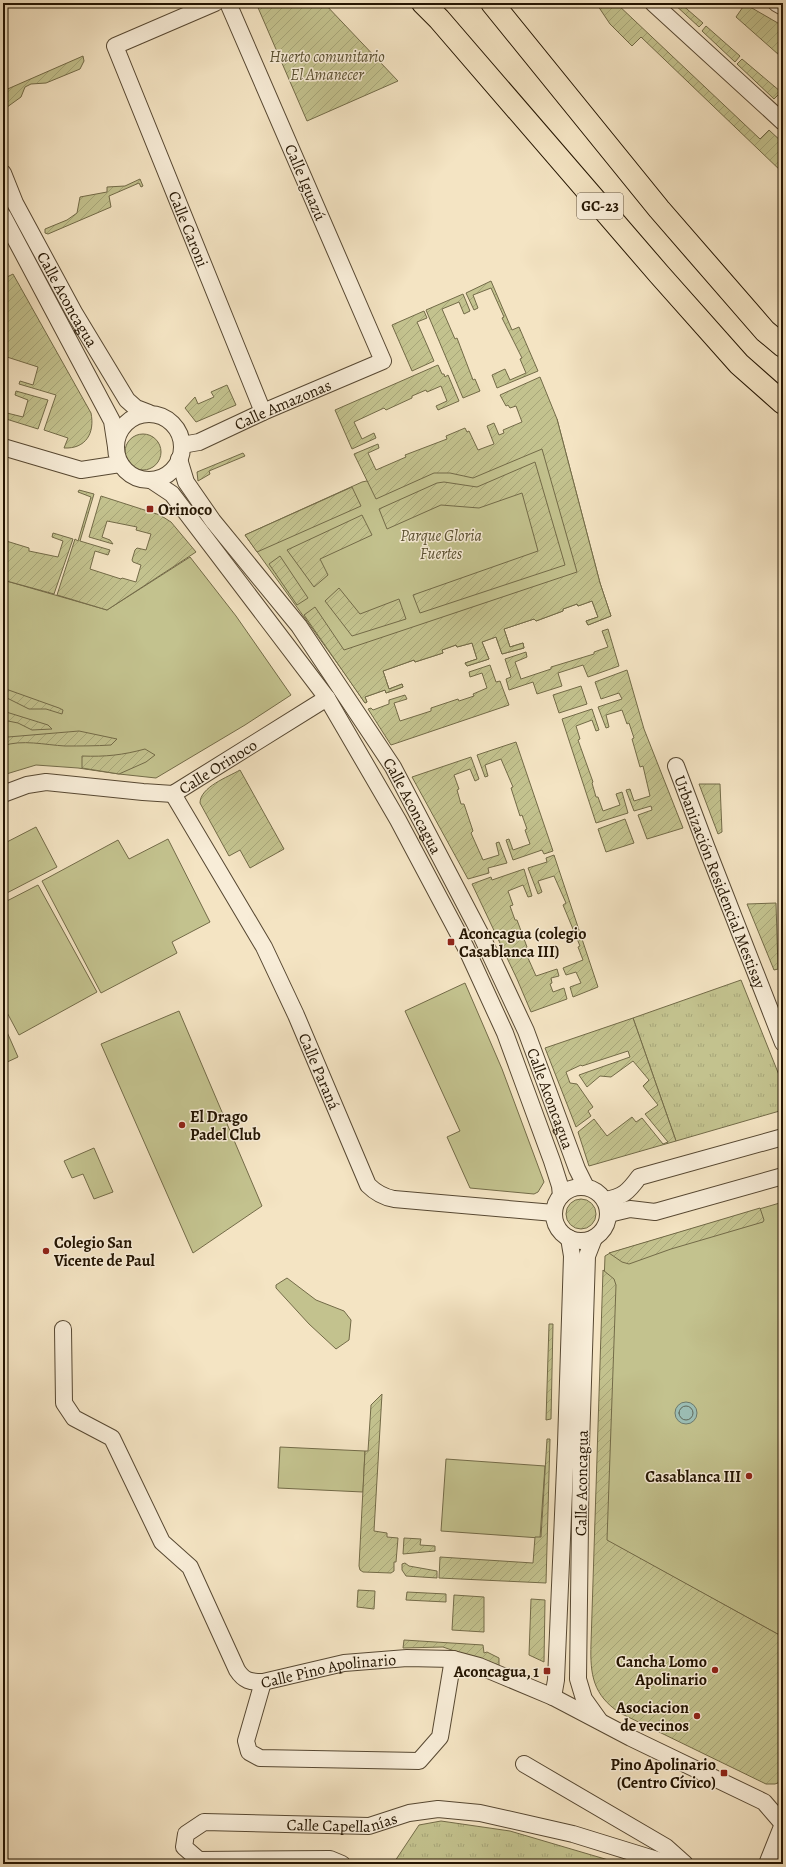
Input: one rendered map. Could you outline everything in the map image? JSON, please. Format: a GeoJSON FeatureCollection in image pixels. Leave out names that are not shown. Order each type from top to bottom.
{"type":"FeatureCollection","features":[{"type":"Feature","properties":{"kind":"highway","name":"GC-23"},"geometry":{"type":"LineString","coordinates":[[423,3],[439,19],[658,274],[739,364],[783,403]]}},
{"type":"Feature","properties":{"kind":"highway","name":"GC-23"},"geometry":{"type":"LineString","coordinates":[[492,3],[659,208],[766,331],[783,346]]}},
{"type":"Feature","properties":{"kind":"street","name":"Calle Caroni"},"geometry":{"type":"LineString","coordinates":[[215,3],[115,46],[263,412]]}},
{"type":"Feature","properties":{"kind":"street","name":"Calle Iguazú"},"geometry":{"type":"LineString","coordinates":[[228,3],[383,361]]}},
{"type":"Feature","properties":{"kind":"street"},"geometry":{"type":"LineString","coordinates":[[653,3],[783,122]]}},
{"type":"Feature","properties":{"kind":"street"},"geometry":{"type":"LineString","coordinates":[[776,3],[783,7]]}},
{"type":"Feature","properties":{"kind":"street","name":"Calle Aconcagua"},"geometry":{"type":"LineString","coordinates":[[3,173],[19,210],[75,314],[126,400],[136,408],[149,413]]}},
{"type":"Feature","properties":{"kind":"street","name":"Calle Aconcagua"},"geometry":{"type":"LineString","coordinates":[[3,216],[112,421],[116,447]]}},
{"type":"Feature","properties":{"kind":"street","name":"Calle Amazonas"},"geometry":{"type":"LineString","coordinates":[[180,452],[263,412],[383,361]]}},
{"type":"Feature","properties":{"kind":"street"},"geometry":{"type":"LineString","coordinates":[[149,413],[158,415],[171,423],[180,435],[180,452],[175,468],[168,474],[151,480],[139,478],[128,473],[120,464],[116,447],[117,436],[122,427],[129,420],[138,415],[149,413]]}},
{"type":"Feature","properties":{"kind":"street"},"geometry":{"type":"LineString","coordinates":[[3,446],[81,470],[120,464]]}},
{"type":"Feature","properties":{"kind":"street","name":"Calle Aconcagua"},"geometry":{"type":"LineString","coordinates":[[180,452],[186,482],[213,521],[299,626],[393,767],[482,937],[526,1031],[577,1169],[586,1187]]}},
{"type":"Feature","properties":{"kind":"street","name":"Calle Aconcagua"},"geometry":{"type":"LineString","coordinates":[[151,480],[172,494],[327,698],[381,789],[466,948],[505,1033],[552,1161],[560,1186],[561,1196]]}},
{"type":"Feature","properties":{"kind":"street","name":"Calle Orinoco"},"geometry":{"type":"LineString","coordinates":[[3,794],[27,785],[46,782],[173,794],[327,698]]}},
{"type":"Feature","properties":{"kind":"street","name":"Urbanización Residencial Mestisay"},"geometry":{"type":"LineString","coordinates":[[676,766],[783,1043]]}},
{"type":"Feature","properties":{"kind":"street","name":"Calle Paraná"},"geometry":{"type":"LineString","coordinates":[[173,794],[264,947],[296,1015],[362,1172],[371,1188],[384,1197],[394,1199],[554,1213]]}},
{"type":"Feature","properties":{"kind":"street"},"geometry":{"type":"LineString","coordinates":[[607,1207],[635,1183],[639,1177],[783,1137]]}},
{"type":"Feature","properties":{"kind":"street"},"geometry":{"type":"LineString","coordinates":[[607,1207],[630,1209],[642,1212],[655,1212],[783,1176]]}},
{"type":"Feature","properties":{"kind":"street"},"geometry":{"type":"LineString","coordinates":[[635,1183],[642,1212]]}},
{"type":"Feature","properties":{"kind":"street"},"geometry":{"type":"LineString","coordinates":[[586,1187],[599,1193],[607,1207],[605,1228],[594,1238],[582,1241],[569,1238],[558,1229],[554,1213],[556,1203],[561,1196],[573,1188],[586,1187]]}},
{"type":"Feature","properties":{"kind":"street","name":"Calle Aconcagua"},"geometry":{"type":"LineString","coordinates":[[553,1697],[556,1680],[567,1436],[572,1256],[569,1238]]}},
{"type":"Feature","properties":{"kind":"street","name":"Calle Aconcagua"},"geometry":{"type":"LineString","coordinates":[[594,1238],[587,1264],[578,1679],[584,1699],[601,1723]]}},
{"type":"Feature","properties":{"kind":"street","name":"Calle Pino Apolinario"},"geometry":{"type":"LineString","coordinates":[[63,1329],[64,1403],[74,1418],[112,1438],[162,1542],[190,1567],[242,1678],[250,1682],[263,1682],[344,1662],[406,1658],[453,1659],[486,1669],[553,1697],[601,1723],[764,1802],[783,1824]]}},
{"type":"Feature","properties":{"kind":"street"},"geometry":{"type":"LineString","coordinates":[[263,1682],[246,1741],[249,1752],[260,1758],[418,1761],[440,1737],[453,1659]]}},
{"type":"Feature","properties":{"kind":"street"},"geometry":{"type":"LineString","coordinates":[[524,1764],[666,1847],[685,1864]]}},
{"type":"Feature","properties":{"kind":"street","name":"Calle Capellanías"},"geometry":{"type":"LineString","coordinates":[[342,1864],[330,1859],[199,1860],[184,1847],[186,1834],[204,1822],[369,1826],[409,1813],[438,1809],[480,1813],[573,1834],[670,1864]]}},
{"type":"Feature","properties":{"kind":"street"},"geometry":{"type":"LineString","coordinates":[[767,1864],[783,1824]]}},
{"type":"Feature","properties":{"kind":"green space","name":"Huerto comunitario El Amanecer"},"geometry":{"type":"Polygon","coordinates":[[[256,3],[324,3],[398,81],[307,121],[256,3]]]}},
{"type":"Feature","properties":{"kind":"green space"},"geometry":{"type":"Polygon","coordinates":[[[596,3],[616,3],[760,139],[769,130],[783,143],[783,173],[641,37],[632,46],[610,24],[596,3]]]}},
{"type":"Feature","properties":{"kind":"green space"},"geometry":{"type":"Polygon","coordinates":[[[673,3],[680,3],[703,23],[699,27],[673,3]]]}},
{"type":"Feature","properties":{"kind":"green space"},"geometry":{"type":"Polygon","coordinates":[[[745,4],[783,26],[783,49],[779,55],[736,17],[745,4]]]}},
{"type":"Feature","properties":{"kind":"green space"},"geometry":{"type":"Polygon","coordinates":[[[706,26],[740,56],[735,62],[702,31],[706,26]]]}},
{"type":"Feature","properties":{"kind":"green space"},"geometry":{"type":"Polygon","coordinates":[[[83,56],[84,61],[80,69],[46,83],[31,84],[25,87],[21,97],[3,110],[3,91],[83,56]]]}},
{"type":"Feature","properties":{"kind":"green space"},"geometry":{"type":"Polygon","coordinates":[[[742,59],[781,92],[774,99],[737,64],[742,59]]]}},
{"type":"Feature","properties":{"kind":"green space"},"geometry":{"type":"Polygon","coordinates":[[[140,179],[143,186],[141,187],[139,183],[109,196],[111,207],[48,234],[45,233],[45,229],[67,220],[77,213],[80,197],[107,192],[107,187],[125,186],[140,179]]]}},
{"type":"Feature","properties":{"kind":"green space"},"geometry":{"type":"Polygon","coordinates":[[[13,274],[91,413],[92,427],[90,433],[83,443],[78,446],[64,448],[68,438],[44,430],[56,395],[19,384],[20,381],[33,385],[38,367],[7,357],[6,359],[3,358],[3,279],[13,274]]]}},
{"type":"Feature","properties":{"kind":"green space"},"geometry":{"type":"Polygon","coordinates":[[[491,281],[512,330],[519,327],[538,371],[497,388],[492,375],[505,369],[510,380],[526,373],[520,359],[522,358],[502,318],[504,317],[491,288],[473,295],[478,308],[474,310],[466,293],[491,281]]]}},
{"type":"Feature","properties":{"kind":"green space"},"geometry":{"type":"Polygon","coordinates":[[[463,294],[470,311],[464,314],[459,302],[442,309],[455,339],[457,338],[473,380],[475,379],[480,391],[463,398],[426,310],[463,294]]]}},
{"type":"Feature","properties":{"kind":"green space"},"geometry":{"type":"Polygon","coordinates":[[[424,311],[427,318],[417,322],[434,361],[412,371],[392,325],[424,311]]]}},
{"type":"Feature","properties":{"kind":"green space"},"geometry":{"type":"Polygon","coordinates":[[[438,365],[445,377],[448,375],[459,401],[438,410],[436,406],[447,401],[441,386],[412,396],[412,398],[386,410],[384,408],[354,422],[362,439],[374,433],[376,438],[352,449],[335,410],[438,365]]]}},
{"type":"Feature","properties":{"kind":"green space"},"geometry":{"type":"Polygon","coordinates":[[[540,377],[557,419],[600,583],[611,616],[588,625],[586,621],[598,617],[592,601],[563,609],[563,611],[536,621],[534,619],[504,629],[510,647],[523,643],[524,648],[502,654],[496,637],[482,642],[489,659],[467,666],[465,663],[477,659],[472,643],[457,647],[456,645],[442,650],[443,653],[415,662],[414,660],[383,671],[389,689],[402,684],[403,687],[386,693],[385,690],[365,697],[367,702],[365,703],[304,615],[315,607],[344,650],[577,572],[542,449],[473,478],[450,473],[434,473],[376,499],[354,454],[378,444],[379,448],[368,453],[376,470],[406,457],[405,455],[447,439],[446,436],[465,428],[467,432],[469,431],[478,450],[494,444],[487,426],[494,423],[499,435],[504,433],[503,430],[522,422],[516,406],[510,408],[508,405],[506,406],[500,395],[540,377]]]}},
{"type":"Feature","properties":{"kind":"green space"},"geometry":{"type":"Polygon","coordinates":[[[227,385],[236,405],[196,422],[185,408],[195,397],[198,404],[214,397],[211,392],[227,385]]]}},
{"type":"Feature","properties":{"kind":"green space"},"geometry":{"type":"Polygon","coordinates":[[[16,391],[48,400],[38,429],[3,418],[3,412],[23,417],[28,400],[15,395],[16,391]]]}},
{"type":"Feature","properties":{"kind":"green space","name":"Parque Gloria Fuertes"},"geometry":{"type":"Polygon","coordinates":[[[557,419],[600,583],[611,616],[588,625],[586,621],[598,617],[592,601],[563,609],[563,611],[536,621],[534,619],[504,629],[510,647],[523,643],[524,648],[502,654],[496,637],[482,642],[489,659],[467,666],[465,663],[477,659],[472,643],[457,647],[456,645],[442,650],[443,653],[415,662],[414,660],[383,671],[389,689],[402,684],[403,687],[386,693],[385,690],[365,697],[367,702],[365,703],[245,535],[362,482],[468,459],[557,419]]]}},
{"type":"Feature","properties":{"kind":"green space"},"geometry":{"type":"Polygon","coordinates":[[[146,434],[156,439],[160,445],[160,459],[156,465],[150,469],[140,470],[130,465],[126,459],[125,449],[130,439],[136,435],[146,434]]]}},
{"type":"Feature","properties":{"kind":"green space"},"geometry":{"type":"Polygon","coordinates":[[[243,453],[245,456],[209,471],[210,474],[198,481],[197,472],[243,453]]]}},
{"type":"Feature","properties":{"kind":"green space"},"geometry":{"type":"Polygon","coordinates":[[[535,462],[565,565],[420,613],[413,595],[538,551],[522,493],[479,508],[441,505],[387,529],[379,509],[437,483],[444,482],[477,487],[535,462]]]}},
{"type":"Feature","properties":{"kind":"green space"},"geometry":{"type":"Polygon","coordinates":[[[352,487],[361,506],[257,552],[245,535],[352,487]]]}},
{"type":"Feature","properties":{"kind":"green space"},"geometry":{"type":"Polygon","coordinates":[[[79,490],[94,494],[80,541],[110,550],[108,555],[95,551],[90,569],[136,582],[141,565],[133,562],[132,560],[135,550],[137,548],[146,550],[151,534],[136,530],[137,527],[107,521],[102,537],[110,540],[113,544],[89,537],[101,496],[160,515],[171,522],[196,552],[107,610],[57,595],[75,539],[78,541],[91,497],[78,492],[79,490]]]}},
{"type":"Feature","properties":{"kind":"green space"},"geometry":{"type":"Polygon","coordinates":[[[362,515],[372,535],[320,559],[328,575],[314,587],[287,550],[362,515]]]}},
{"type":"Feature","properties":{"kind":"green space"},"geometry":{"type":"Polygon","coordinates":[[[53,533],[73,539],[54,594],[3,580],[3,540],[29,548],[29,551],[58,557],[63,541],[52,537],[53,533]]]}},
{"type":"Feature","properties":{"kind":"green space"},"geometry":{"type":"Polygon","coordinates":[[[280,556],[308,598],[297,605],[269,564],[280,556]]]}},
{"type":"Feature","properties":{"kind":"green space"},"geometry":{"type":"Polygon","coordinates":[[[190,557],[236,616],[291,695],[245,725],[156,778],[78,768],[36,765],[3,775],[3,580],[107,610],[190,557]]]}},
{"type":"Feature","properties":{"kind":"green space"},"geometry":{"type":"Polygon","coordinates":[[[339,588],[360,614],[399,599],[406,619],[352,636],[325,601],[339,588]]]}},
{"type":"Feature","properties":{"kind":"green space"},"geometry":{"type":"Polygon","coordinates":[[[608,629],[619,666],[588,677],[583,665],[558,673],[562,686],[537,694],[533,682],[509,690],[506,679],[511,677],[505,659],[526,652],[527,657],[515,662],[521,679],[551,669],[551,667],[594,654],[594,652],[608,647],[602,631],[608,629]]]}},
{"type":"Feature","properties":{"kind":"green space"},"geometry":{"type":"Polygon","coordinates":[[[490,665],[496,682],[500,681],[509,705],[391,745],[368,709],[371,708],[373,710],[389,704],[389,700],[405,695],[407,699],[394,703],[400,721],[431,711],[431,708],[458,699],[459,701],[474,696],[473,694],[487,688],[482,673],[470,677],[469,672],[490,665]]]}},
{"type":"Feature","properties":{"kind":"green space"},"geometry":{"type":"Polygon","coordinates":[[[627,670],[644,729],[683,828],[647,839],[638,815],[652,810],[651,806],[634,811],[626,790],[630,789],[634,801],[650,796],[643,766],[640,767],[632,739],[634,738],[629,723],[627,724],[622,710],[606,715],[609,727],[606,728],[598,707],[622,699],[619,693],[601,699],[595,682],[627,670]]]}},
{"type":"Feature","properties":{"kind":"green space"},"geometry":{"type":"Polygon","coordinates":[[[581,686],[587,704],[559,713],[553,695],[581,686]]]}},
{"type":"Feature","properties":{"kind":"green space"},"geometry":{"type":"Polygon","coordinates":[[[3,688],[59,708],[63,710],[62,714],[46,709],[29,709],[3,696],[3,688]]]}},
{"type":"Feature","properties":{"kind":"green space"},"geometry":{"type":"Polygon","coordinates":[[[592,709],[599,730],[596,731],[592,720],[576,726],[580,739],[578,740],[593,782],[596,797],[598,797],[603,811],[620,805],[616,794],[622,792],[628,813],[596,823],[562,719],[592,709]]]}},
{"type":"Feature","properties":{"kind":"green space"},"geometry":{"type":"Polygon","coordinates":[[[3,711],[48,725],[52,729],[32,730],[18,723],[3,720],[3,711]]]}},
{"type":"Feature","properties":{"kind":"green space"},"geometry":{"type":"Polygon","coordinates":[[[79,731],[117,739],[111,745],[65,746],[18,743],[3,746],[3,739],[8,737],[79,731]]]}},
{"type":"Feature","properties":{"kind":"green space"},"geometry":{"type":"Polygon","coordinates":[[[516,742],[553,851],[544,854],[542,850],[513,860],[506,840],[509,839],[513,850],[530,844],[525,830],[527,829],[522,815],[520,816],[511,788],[513,787],[501,759],[485,765],[488,776],[485,777],[477,755],[516,742]]]}},
{"type":"Feature","properties":{"kind":"green space"},"geometry":{"type":"Polygon","coordinates":[[[145,749],[155,755],[146,762],[119,774],[82,768],[82,756],[114,755],[145,749]]]}},
{"type":"Feature","properties":{"kind":"green space"},"geometry":{"type":"Polygon","coordinates":[[[471,757],[479,779],[475,781],[470,769],[454,775],[459,789],[457,790],[461,804],[464,804],[473,831],[471,833],[483,860],[499,855],[496,843],[499,842],[507,863],[488,868],[489,873],[468,879],[412,777],[471,757]]]}},
{"type":"Feature","properties":{"kind":"green space"},"geometry":{"type":"Polygon","coordinates":[[[240,770],[284,849],[250,868],[240,850],[229,856],[200,803],[201,797],[209,787],[240,770]]]}},
{"type":"Feature","properties":{"kind":"green space"},"geometry":{"type":"Polygon","coordinates":[[[699,784],[720,784],[722,832],[718,834],[699,784]]]}},
{"type":"Feature","properties":{"kind":"green space"},"geometry":{"type":"Polygon","coordinates":[[[625,819],[634,843],[606,852],[598,829],[625,819]]]}},
{"type":"Feature","properties":{"kind":"green space"},"geometry":{"type":"Polygon","coordinates":[[[36,827],[57,867],[3,895],[3,844],[36,827]]]}},
{"type":"Feature","properties":{"kind":"green space"},"geometry":{"type":"Polygon","coordinates":[[[168,839],[210,922],[172,942],[177,953],[101,993],[42,881],[118,840],[129,859],[168,839]]]}},
{"type":"Feature","properties":{"kind":"green space"},"geometry":{"type":"Polygon","coordinates":[[[554,855],[598,987],[573,997],[570,987],[581,983],[576,972],[566,975],[563,968],[583,960],[578,947],[580,946],[563,905],[566,903],[554,876],[538,881],[542,892],[538,894],[528,868],[547,862],[546,858],[554,855]]]}},
{"type":"Feature","properties":{"kind":"green space"},"geometry":{"type":"Polygon","coordinates":[[[524,869],[532,896],[528,897],[523,885],[508,891],[513,905],[510,906],[527,947],[524,949],[536,976],[557,969],[559,976],[551,978],[552,983],[550,984],[553,992],[564,988],[567,999],[531,1012],[472,884],[491,877],[492,880],[524,869]]]}},
{"type":"Feature","properties":{"kind":"green space"},"geometry":{"type":"Polygon","coordinates":[[[38,885],[97,992],[19,1035],[3,1005],[3,903],[38,885]]]}},
{"type":"Feature","properties":{"kind":"green space"},"geometry":{"type":"Polygon","coordinates":[[[776,903],[778,969],[774,970],[747,904],[776,903]]]}},
{"type":"Feature","properties":{"kind":"green space"},"geometry":{"type":"Polygon","coordinates":[[[741,980],[783,1085],[783,1110],[676,1141],[633,1018],[741,980]]]}},
{"type":"Feature","properties":{"kind":"green space"},"geometry":{"type":"Polygon","coordinates":[[[465,983],[502,1069],[544,1182],[538,1192],[534,1194],[470,1188],[447,1137],[460,1131],[405,1011],[465,983]]]}},
{"type":"Feature","properties":{"kind":"green space","name":"El Drago Padel Club"},"geometry":{"type":"Polygon","coordinates":[[[179,1011],[262,1206],[193,1253],[101,1044],[179,1011]]]}},
{"type":"Feature","properties":{"kind":"green space"},"geometry":{"type":"Polygon","coordinates":[[[633,1018],[676,1141],[589,1166],[578,1132],[594,1119],[607,1136],[632,1117],[636,1122],[642,1118],[663,1144],[668,1142],[645,1114],[658,1105],[643,1086],[649,1080],[633,1061],[611,1077],[600,1076],[587,1087],[579,1075],[630,1057],[628,1051],[582,1066],[581,1065],[566,1072],[570,1083],[577,1084],[593,1107],[588,1111],[591,1116],[576,1127],[545,1048],[633,1018]]]}},
{"type":"Feature","properties":{"kind":"green space"},"geometry":{"type":"Polygon","coordinates":[[[3,1023],[18,1057],[3,1064],[3,1023]]]}},
{"type":"Feature","properties":{"kind":"green space"},"geometry":{"type":"Polygon","coordinates":[[[94,1148],[113,1192],[94,1199],[83,1174],[72,1178],[64,1161],[94,1148]]]}},
{"type":"Feature","properties":{"kind":"green space"},"geometry":{"type":"Polygon","coordinates":[[[581,1199],[587,1200],[595,1208],[595,1220],[587,1228],[581,1229],[575,1228],[567,1220],[566,1214],[567,1208],[575,1200],[581,1199]]]}},
{"type":"Feature","properties":{"kind":"green space"},"geometry":{"type":"Polygon","coordinates":[[[783,1202],[783,1637],[595,1534],[605,1256],[610,1253],[783,1202]]]}},
{"type":"Feature","properties":{"kind":"green space"},"geometry":{"type":"Polygon","coordinates":[[[760,1208],[764,1220],[763,1222],[671,1249],[629,1264],[622,1262],[609,1253],[760,1208]]]}},
{"type":"Feature","properties":{"kind":"green space"},"geometry":{"type":"Polygon","coordinates":[[[603,1270],[614,1279],[616,1285],[607,1540],[783,1637],[783,1781],[775,1784],[766,1784],[620,1713],[604,1699],[595,1683],[591,1665],[591,1644],[603,1270]]]}},
{"type":"Feature","properties":{"kind":"green space"},"geometry":{"type":"Polygon","coordinates":[[[287,1278],[316,1300],[344,1311],[351,1320],[349,1340],[336,1349],[309,1324],[276,1288],[276,1285],[287,1278]]]}},
{"type":"Feature","properties":{"kind":"green space"},"geometry":{"type":"Polygon","coordinates":[[[549,1324],[553,1324],[551,1419],[546,1420],[549,1324]]]}},
{"type":"Feature","properties":{"kind":"green space"},"geometry":{"type":"Polygon","coordinates":[[[382,1394],[374,1531],[387,1533],[387,1537],[398,1538],[396,1562],[394,1562],[394,1571],[391,1573],[363,1572],[360,1570],[359,1566],[365,1451],[368,1451],[371,1405],[382,1394]]]}},
{"type":"Feature","properties":{"kind":"green space"},"geometry":{"type":"Polygon","coordinates":[[[547,1439],[550,1439],[546,1583],[439,1578],[440,1557],[533,1563],[535,1537],[541,1537],[547,1439]]]}},
{"type":"Feature","properties":{"kind":"green space"},"geometry":{"type":"Polygon","coordinates":[[[280,1447],[365,1451],[363,1492],[278,1488],[280,1447]]]}},
{"type":"Feature","properties":{"kind":"green space"},"geometry":{"type":"Polygon","coordinates":[[[446,1459],[545,1466],[540,1538],[441,1531],[446,1459]]]}},
{"type":"Feature","properties":{"kind":"green space"},"geometry":{"type":"Polygon","coordinates":[[[404,1538],[421,1539],[420,1545],[435,1546],[435,1551],[403,1554],[404,1538]]]}},
{"type":"Feature","properties":{"kind":"green space"},"geometry":{"type":"Polygon","coordinates":[[[405,1563],[409,1566],[437,1571],[437,1578],[406,1576],[402,1570],[402,1564],[405,1563]]]}},
{"type":"Feature","properties":{"kind":"green space"},"geometry":{"type":"Polygon","coordinates":[[[358,1590],[375,1591],[374,1609],[357,1607],[358,1590]]]}},
{"type":"Feature","properties":{"kind":"green space"},"geometry":{"type":"Polygon","coordinates":[[[407,1592],[446,1594],[446,1602],[406,1600],[407,1592]]]}},
{"type":"Feature","properties":{"kind":"green space"},"geometry":{"type":"Polygon","coordinates":[[[454,1595],[484,1597],[484,1632],[452,1630],[454,1595]]]}},
{"type":"Feature","properties":{"kind":"green space"},"geometry":{"type":"Polygon","coordinates":[[[531,1599],[545,1600],[544,1662],[529,1655],[531,1599]]]}},
{"type":"Feature","properties":{"kind":"green space"},"geometry":{"type":"Polygon","coordinates":[[[404,1640],[483,1645],[484,1653],[487,1652],[499,1658],[499,1668],[443,1647],[403,1648],[404,1640]]]}},
{"type":"Feature","properties":{"kind":"green space"},"geometry":{"type":"Polygon","coordinates":[[[441,1821],[510,1831],[622,1864],[393,1864],[419,1825],[441,1821]]]}},
{"type":"Feature","properties":{"kind":"water"},"geometry":{"type":"Polygon","coordinates":[[[686,1402],[694,1405],[697,1413],[694,1421],[686,1424],[678,1421],[675,1413],[678,1405],[686,1402]]]}},
{"type":"Feature","properties":{"kind":"place","name":"Orinoco"},"geometry":{"type":"Point","coordinates":[150,509]}},
{"type":"Feature","properties":{"kind":"place","name":"Aconcagua (colegio Casablanca III)"},"geometry":{"type":"Point","coordinates":[451,942]}},
{"type":"Feature","properties":{"kind":"place","name":"El Drago Padel Club"},"geometry":{"type":"Point","coordinates":[182,1125]}},
{"type":"Feature","properties":{"kind":"place","name":"Colegio San Vicente de Paul"},"geometry":{"type":"Point","coordinates":[46,1251]}},
{"type":"Feature","properties":{"kind":"place","name":"Casablanca III"},"geometry":{"type":"Point","coordinates":[749,1476]}},
{"type":"Feature","properties":{"kind":"place","name":"Cancha Lomo Apolinario"},"geometry":{"type":"Point","coordinates":[715,1670]}},
{"type":"Feature","properties":{"kind":"place","name":"Aconcagua, 1"},"geometry":{"type":"Point","coordinates":[547,1671]}},
{"type":"Feature","properties":{"kind":"place","name":"Asociacion de vecinos"},"geometry":{"type":"Point","coordinates":[697,1716]}},
{"type":"Feature","properties":{"kind":"place","name":"Pino Apolinario (Centro Cívico)"},"geometry":{"type":"Point","coordinates":[724,1773]}}]}
